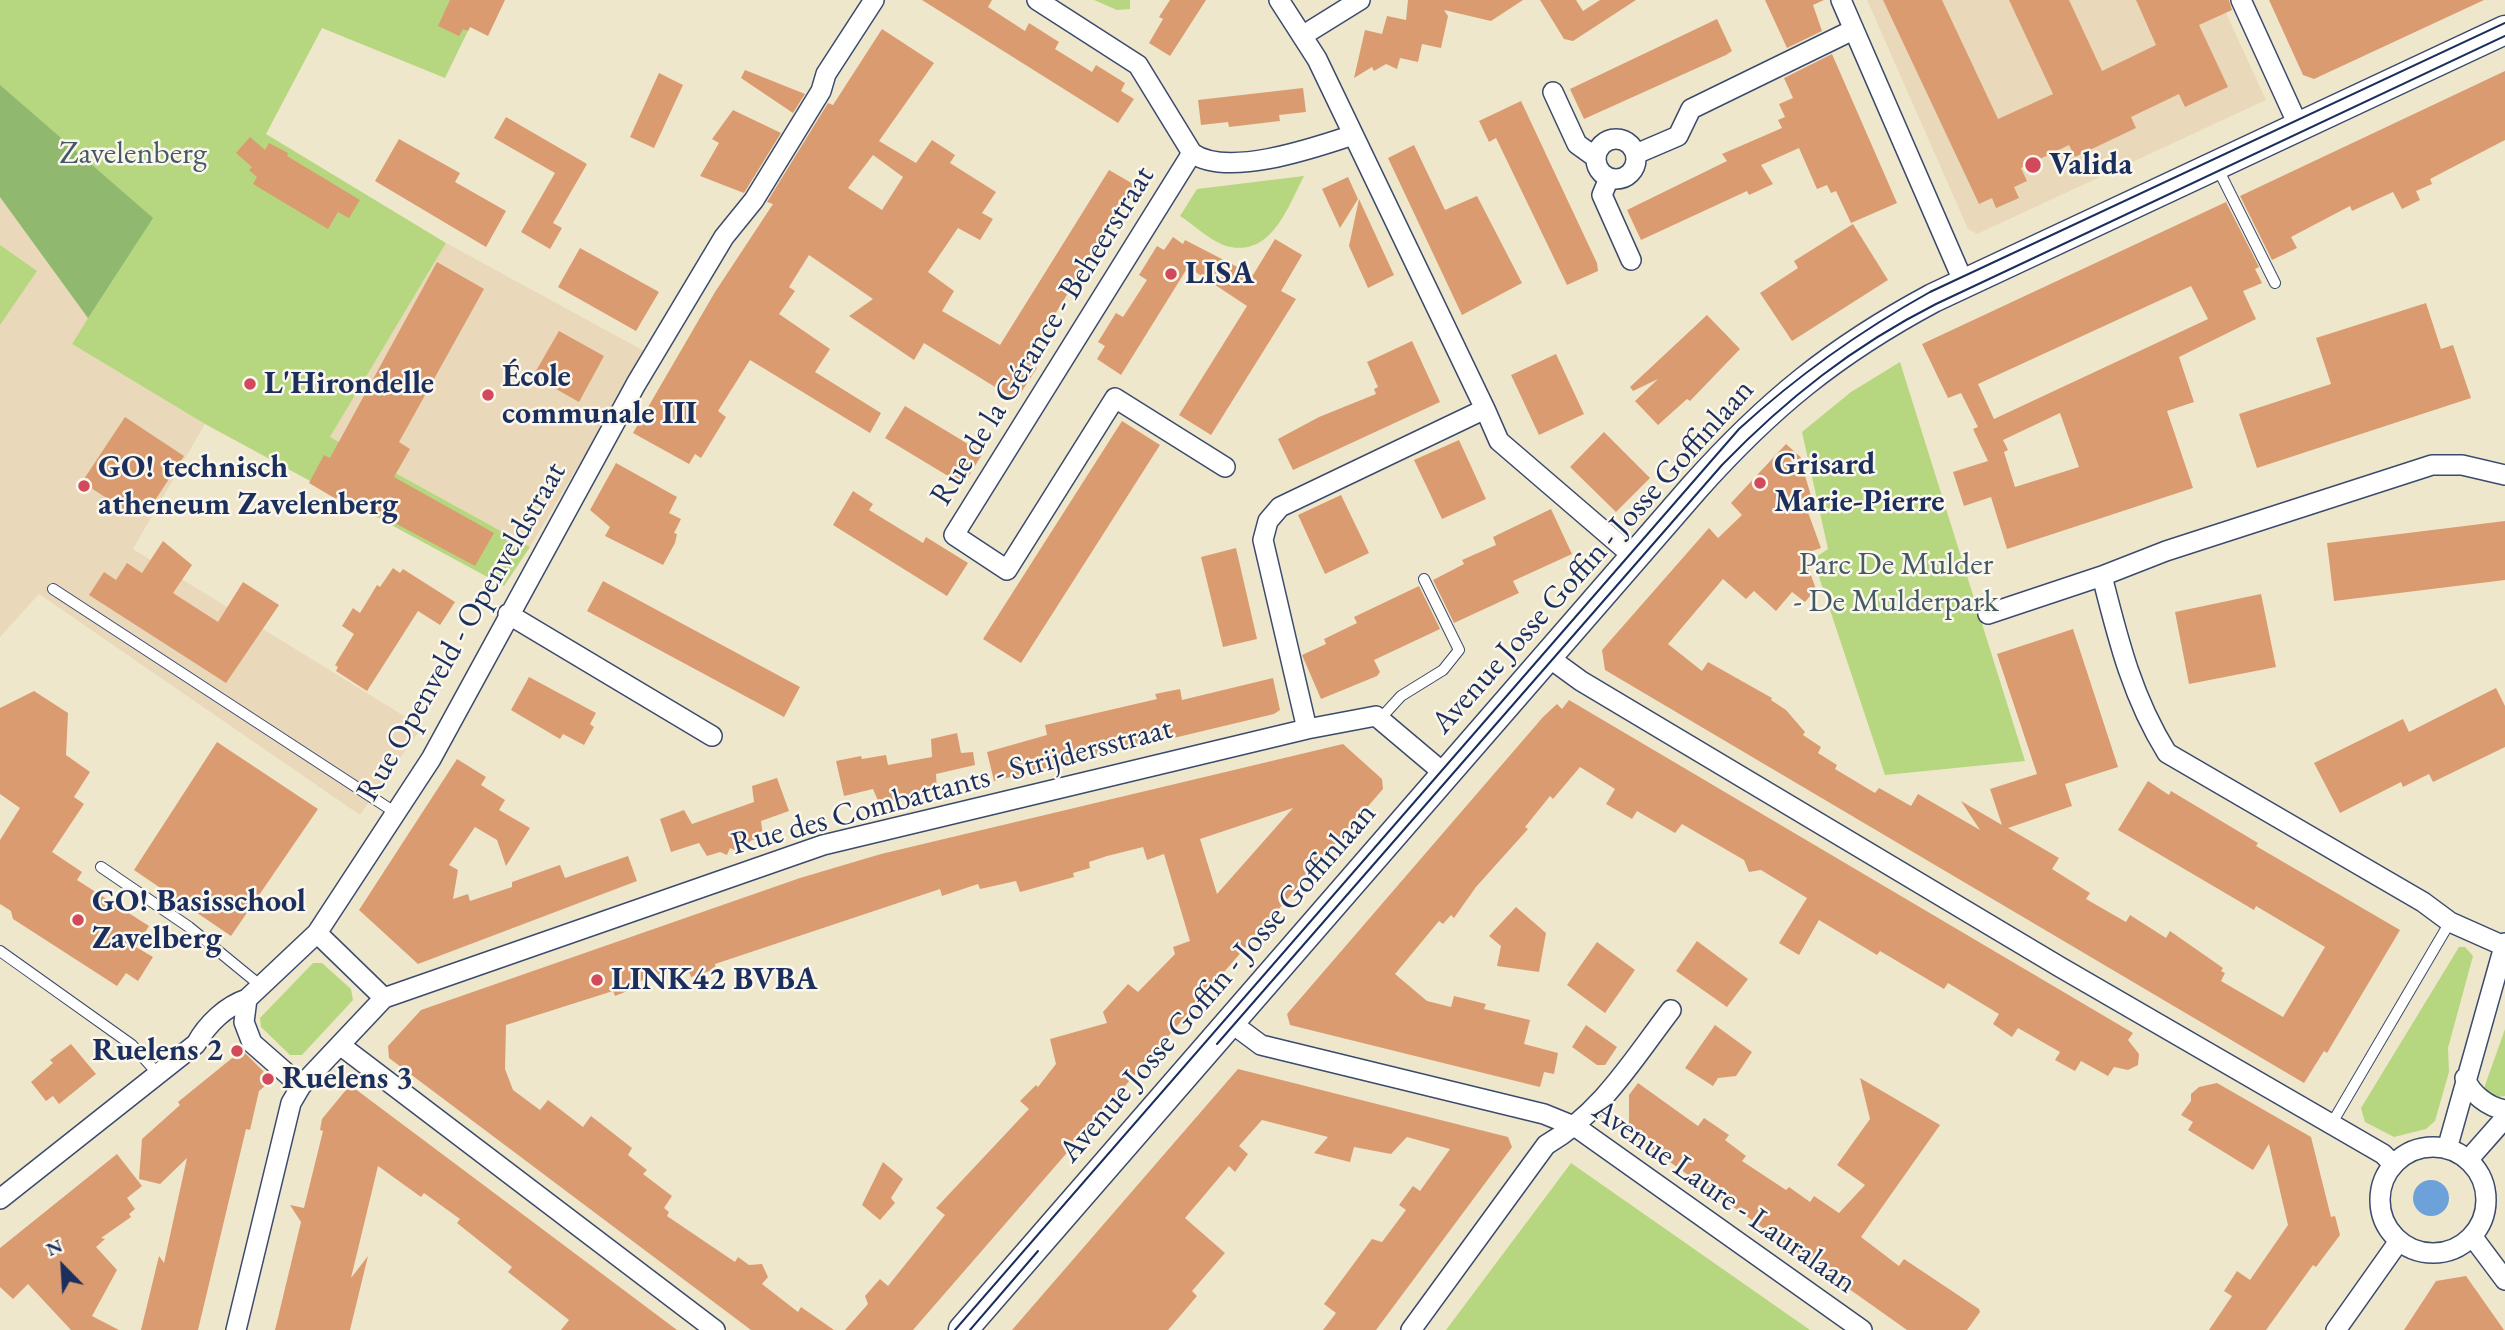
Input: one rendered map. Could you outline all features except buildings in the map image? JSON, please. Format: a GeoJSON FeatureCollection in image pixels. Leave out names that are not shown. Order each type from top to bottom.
{"type":"FeatureCollection","features":[{"type":"Feature","properties":{"kind":"main road","name":"Avenue Josse Goffin - Josse Goffinlaan"},"geometry":{"type":"LineString","coordinates":[[963,1330],[1634,557],[1744,433],[1801,382],[1863,337],[1964,283],[2499,35]]}},
{"type":"Feature","properties":{"kind":"street","name":"Rue Openveld - Openveldstraat"},"geometry":{"type":"LineString","coordinates":[[254,992],[317,933],[431,759],[636,384],[724,237],[754,200],[821,91],[826,74],[874,0]]}},
{"type":"Feature","properties":{"kind":"street"},"geometry":{"type":"LineString","coordinates":[[1037,0],[1138,65],[1192,153],[1203,161],[1222,163],[1301,152],[1353,135]]}},
{"type":"Feature","properties":{"kind":"street"},"geometry":{"type":"LineString","coordinates":[[1279,0],[1317,59],[1499,441],[1634,557]]}},
{"type":"Feature","properties":{"kind":"street"},"geometry":{"type":"LineString","coordinates":[[1302,36],[1360,0]]}},
{"type":"Feature","properties":{"kind":"street"},"geometry":{"type":"LineString","coordinates":[[1841,0],[1964,283]]}},
{"type":"Feature","properties":{"kind":"street"},"geometry":{"type":"LineString","coordinates":[[2242,0],[2299,127]]}},
{"type":"Feature","properties":{"kind":"street"},"geometry":{"type":"LineString","coordinates":[[1636,154],[1678,136],[1692,110],[1853,30]]}},
{"type":"Feature","properties":{"kind":"street"},"geometry":{"type":"LineString","coordinates":[[1553,92],[1577,144],[1595,157],[1597,166],[1609,178],[1617,179],[1632,171],[1636,154],[1632,146],[1614,138],[1605,141],[1595,157]]}},
{"type":"Feature","properties":{"kind":"street","name":"Rue de la Gérance - Beheerstraat"},"geometry":{"type":"LineString","coordinates":[[1192,153],[954,535],[1007,570],[1115,397],[1220,459]]}},
{"type":"Feature","properties":{"kind":"street"},"geometry":{"type":"LineString","coordinates":[[1609,178],[1602,195],[1631,260]]}},
{"type":"Feature","properties":{"kind":"street"},"geometry":{"type":"LineString","coordinates":[[1307,729],[1263,540],[1268,521],[1280,507],[1485,409]]}},
{"type":"Feature","properties":{"kind":"street"},"geometry":{"type":"LineString","coordinates":[[1987,614],[2102,576],[2166,551],[2432,465],[2462,465],[2505,475]]}},
{"type":"Feature","properties":{"kind":"street"},"geometry":{"type":"LineString","coordinates":[[2102,576],[2124,665],[2145,719],[2166,753],[2423,902],[2450,922],[2505,946],[2465,1078],[2447,1149]]}},
{"type":"Feature","properties":{"kind":"street"},"geometry":{"type":"LineString","coordinates":[[509,614],[712,736]]}},
{"type":"Feature","properties":{"kind":"street"},"geometry":{"type":"LineString","coordinates":[[1548,657],[1581,681],[2024,945],[2383,1154],[2393,1164]]}},
{"type":"Feature","properties":{"kind":"street","name":"Rue des Combattants - Strijdersstraat"},"geometry":{"type":"LineString","coordinates":[[384,998],[823,845],[1307,729],[1376,716],[1380,719]]}},
{"type":"Feature","properties":{"kind":"street"},"geometry":{"type":"LineString","coordinates":[[1380,719],[1446,775]]}},
{"type":"Feature","properties":{"kind":"street"},"geometry":{"type":"LineString","coordinates":[[236,1330],[291,1103],[301,1086],[384,998],[317,933]]}},
{"type":"Feature","properties":{"kind":"street"},"geometry":{"type":"LineString","coordinates":[[0,1199],[159,1075],[196,1044],[203,1031],[233,1004],[254,992]]}},
{"type":"Feature","properties":{"kind":"street"},"geometry":{"type":"LineString","coordinates":[[254,992],[244,1022],[252,1043],[301,1086]]}},
{"type":"Feature","properties":{"kind":"street"},"geometry":{"type":"LineString","coordinates":[[1410,1330],[1546,1144],[1576,1127],[1601,1102],[1671,1010]]}},
{"type":"Feature","properties":{"kind":"street","name":"Avenue Laure - Lauralaan"},"geometry":{"type":"LineString","coordinates":[[1230,1021],[1261,1045],[1544,1114],[1576,1127],[1862,1330]]}},
{"type":"Feature","properties":{"kind":"street"},"geometry":{"type":"LineString","coordinates":[[340,1045],[715,1330]]}},
{"type":"Feature","properties":{"kind":"street"},"geometry":{"type":"LineString","coordinates":[[2465,1078],[2475,1094],[2495,1109],[2505,1110]]}},
{"type":"Feature","properties":{"kind":"street"},"geometry":{"type":"LineString","coordinates":[[2468,1160],[2505,1118]]}},
{"type":"Feature","properties":{"kind":"street"},"geometry":{"type":"LineString","coordinates":[[2418,1149],[2447,1149],[2468,1160],[2483,1183],[2486,1197],[2484,1212],[2472,1236],[2451,1249],[2428,1253],[2399,1241],[2382,1218],[2379,1204],[2385,1176],[2393,1164],[2418,1149]]}},
{"type":"Feature","properties":{"kind":"street"},"geometry":{"type":"LineString","coordinates":[[2472,1236],[2505,1280]]}},
{"type":"Feature","properties":{"kind":"street"},"geometry":{"type":"LineString","coordinates":[[2336,1330],[2399,1241]]}},
{"type":"Feature","properties":{"kind":"lane"},"geometry":{"type":"LineString","coordinates":[[2216,165],[2275,283]]}},
{"type":"Feature","properties":{"kind":"lane"},"geometry":{"type":"LineString","coordinates":[[1380,719],[1401,696],[1443,670],[1459,650],[1424,579]]}},
{"type":"Feature","properties":{"kind":"lane"},"geometry":{"type":"LineString","coordinates":[[53,589],[396,813]]}},
{"type":"Feature","properties":{"kind":"lane"},"geometry":{"type":"LineString","coordinates":[[101,867],[190,927],[254,992]]}},
{"type":"Feature","properties":{"kind":"lane"},"geometry":{"type":"LineString","coordinates":[[2332,1124],[2450,922]]}},
{"type":"Feature","properties":{"kind":"lane"},"geometry":{"type":"LineString","coordinates":[[0,951],[132,1045],[159,1075]]}},
{"type":"Feature","properties":{"kind":"shaded area","name":"Valida"},"geometry":{"type":"Polygon","coordinates":[[[1867,0],[2220,0],[2266,100],[1977,234],[1968,229],[1867,0]]]}},
{"type":"Feature","properties":{"kind":"shaded area","name":"GO! technisch atheneum Zavelenberg"},"geometry":{"type":"Polygon","coordinates":[[[0,197],[88,318],[72,344],[205,424],[133,549],[422,727],[360,815],[39,594],[0,637],[0,197]]]}},
{"type":"Feature","properties":{"kind":"shaded area","name":"École communale III"},"geometry":{"type":"Polygon","coordinates":[[[446,243],[646,352],[530,547],[330,437],[446,243]]]}},
{"type":"Feature","properties":{"kind":"green space","name":"Zavelenberg"},"geometry":{"type":"Polygon","coordinates":[[[0,0],[483,0],[445,78],[322,28],[266,134],[446,243],[330,437],[530,547],[504,586],[205,424],[72,344],[88,318],[0,197],[0,0]]]}},
{"type":"Feature","properties":{"kind":"green space"},"geometry":{"type":"Polygon","coordinates":[[[1094,0],[1130,0],[1130,9],[1117,10],[1094,0]]]}},
{"type":"Feature","properties":{"kind":"green space"},"geometry":{"type":"Polygon","coordinates":[[[0,85],[153,218],[88,318],[0,197],[0,85]]]}},
{"type":"Feature","properties":{"kind":"green space"},"geometry":{"type":"Polygon","coordinates":[[[1304,176],[1278,225],[1258,243],[1246,247],[1231,247],[1218,243],[1180,216],[1197,189],[1304,176]]]}},
{"type":"Feature","properties":{"kind":"green space"},"geometry":{"type":"Polygon","coordinates":[[[0,245],[37,271],[0,325],[0,245]]]}},
{"type":"Feature","properties":{"kind":"green space","name":"Parc De Mulder - De Mulderpark"},"geometry":{"type":"Polygon","coordinates":[[[1900,362],[2025,761],[1885,775],[1813,559],[1828,549],[1802,432],[1851,392],[1900,362]]]}},
{"type":"Feature","properties":{"kind":"green space"},"geometry":{"type":"Polygon","coordinates":[[[2459,947],[2465,947],[2473,956],[2448,1048],[2449,1072],[2435,1121],[2426,1129],[2394,1137],[2365,1122],[2361,1108],[2459,947]]]}},
{"type":"Feature","properties":{"kind":"green space"},"geometry":{"type":"Polygon","coordinates":[[[313,963],[322,963],[351,989],[353,1000],[302,1055],[290,1055],[261,1027],[260,1018],[313,963]]]}},
{"type":"Feature","properties":{"kind":"green space"},"geometry":{"type":"Polygon","coordinates":[[[2505,1029],[2505,1096],[2493,1098],[2483,1091],[2505,1029]]]}},
{"type":"Feature","properties":{"kind":"green space"},"geometry":{"type":"Polygon","coordinates":[[[1571,1163],[1810,1330],[1446,1330],[1571,1163]]]}},
{"type":"Feature","properties":{"kind":"water"},"geometry":{"type":"Polygon","coordinates":[[[2431,1180],[2444,1185],[2449,1198],[2444,1211],[2431,1216],[2418,1211],[2413,1198],[2418,1185],[2431,1180]]]}},
{"type":"Feature","properties":{"kind":"tram line"},"geometry":{"type":"LineString","coordinates":[[955,1330],[1739,429],[1761,409],[1830,355],[1930,292],[2505,23]]}},
{"type":"Feature","properties":{"kind":"tram line"},"geometry":{"type":"LineString","coordinates":[[1217,1044],[1722,465],[1796,396],[1849,356],[1936,304],[2505,36]]}},
{"type":"Feature","properties":{"kind":"tram line"},"geometry":{"type":"LineString","coordinates":[[970,1330],[1038,1251]]}},
{"type":"Feature","properties":{"kind":"place","name":"Valida"},"geometry":{"type":"Point","coordinates":[2033,165]}},
{"type":"Feature","properties":{"kind":"place","name":"LISA"},"geometry":{"type":"Point","coordinates":[1171,274]}},
{"type":"Feature","properties":{"kind":"place","name":"L'Hirondelle"},"geometry":{"type":"Point","coordinates":[250,384]}},
{"type":"Feature","properties":{"kind":"place","name":"École communale III"},"geometry":{"type":"Point","coordinates":[488,395]}},
{"type":"Feature","properties":{"kind":"place","name":"Grisard Marie-Pierre"},"geometry":{"type":"Point","coordinates":[1760,483]}},
{"type":"Feature","properties":{"kind":"place","name":"GO! technisch atheneum Zavelenberg"},"geometry":{"type":"Point","coordinates":[84,486]}},
{"type":"Feature","properties":{"kind":"place","name":"GO! Basisschool Zavelberg"},"geometry":{"type":"Point","coordinates":[78,920]}},
{"type":"Feature","properties":{"kind":"place","name":"LINK42 BVBA"},"geometry":{"type":"Point","coordinates":[597,980]}},
{"type":"Feature","properties":{"kind":"place","name":"Ruelens 2"},"geometry":{"type":"Point","coordinates":[237,1051]}},
{"type":"Feature","properties":{"kind":"place","name":"Ruelens 3"},"geometry":{"type":"Point","coordinates":[268,1079]}}]}
